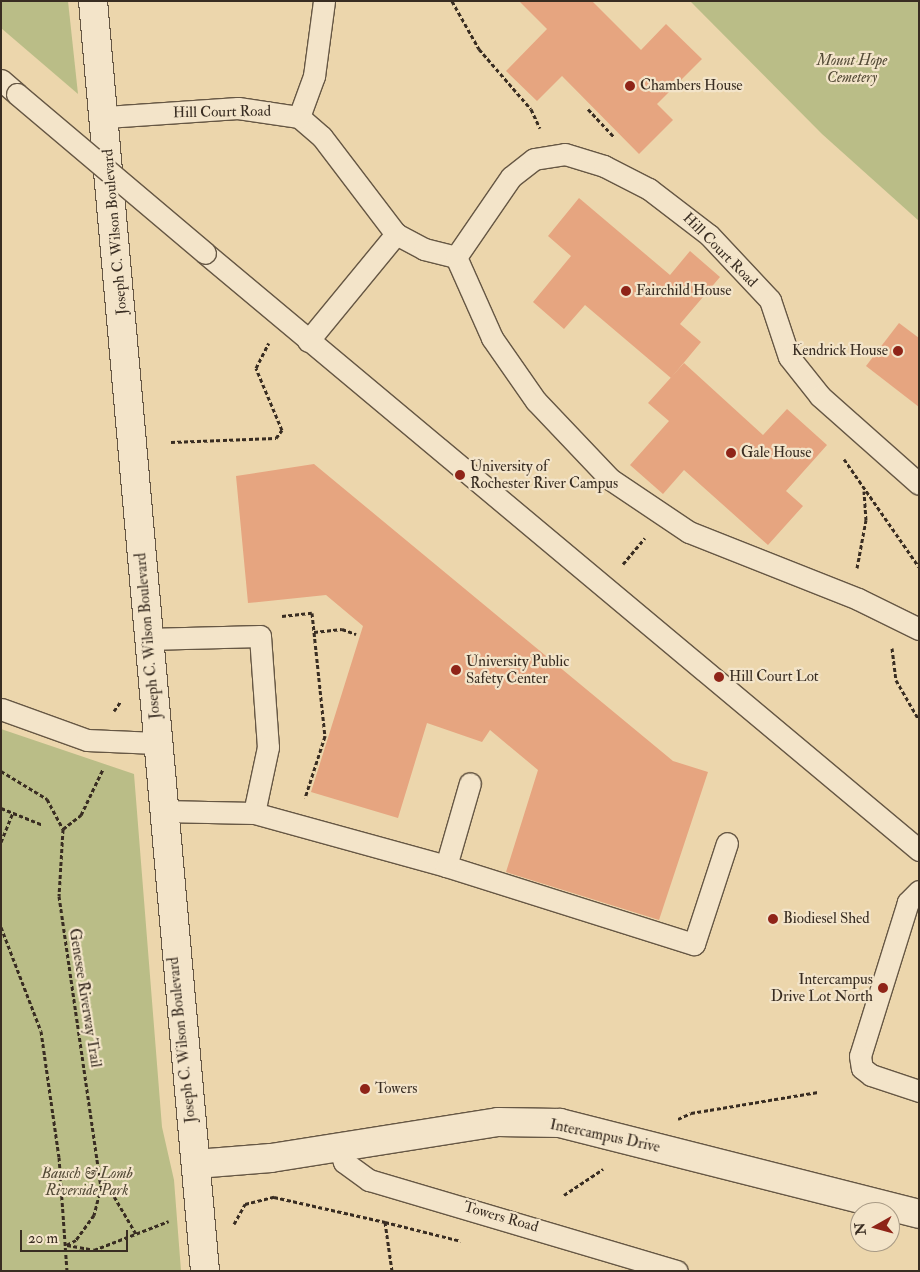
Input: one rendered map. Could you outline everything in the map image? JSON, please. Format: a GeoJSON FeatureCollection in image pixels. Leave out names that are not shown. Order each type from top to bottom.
{"type":"FeatureCollection","features":[{"type":"Feature","properties":{"kind":"street","name":"Joseph C. Wilson Boulevard"},"geometry":{"type":"LineString","coordinates":[[93,1],[106,117],[156,743],[205,1271]]}},
{"type":"Feature","properties":{"kind":"street","name":"Intercampus Drive"},"geometry":{"type":"LineString","coordinates":[[196,1164],[339,1148],[498,1122],[560,1123],[919,1214]]}},
{"type":"Feature","properties":{"kind":"lane"},"geometry":{"type":"LineString","coordinates":[[324,1],[314,76],[299,117],[322,137],[396,234],[424,249],[456,257],[492,338],[536,401],[610,478],[689,532],[858,599],[919,629]]}},
{"type":"Feature","properties":{"kind":"lane"},"geometry":{"type":"LineString","coordinates":[[1,80],[286,323],[919,850]]}},
{"type":"Feature","properties":{"kind":"lane","name":"Hill Court Road"},"geometry":{"type":"LineString","coordinates":[[106,117],[238,108],[299,117]]}},
{"type":"Feature","properties":{"kind":"lane","name":"Hill Court Road"},"geometry":{"type":"LineString","coordinates":[[456,257],[511,178],[534,159],[548,155],[580,156],[629,178],[682,211],[709,235],[770,300],[789,356],[820,396],[919,484]]}},
{"type":"Feature","properties":{"kind":"lane"},"geometry":{"type":"LineString","coordinates":[[308,341],[396,234]]}},
{"type":"Feature","properties":{"kind":"lane"},"geometry":{"type":"LineString","coordinates":[[148,639],[260,636],[268,747],[254,813]]}},
{"type":"Feature","properties":{"kind":"lane"},"geometry":{"type":"LineString","coordinates":[[1,709],[87,740],[156,743]]}},
{"type":"Feature","properties":{"kind":"lane"},"geometry":{"type":"LineString","coordinates":[[446,866],[470,783]]}},
{"type":"Feature","properties":{"kind":"lane"},"geometry":{"type":"LineString","coordinates":[[162,811],[254,813],[446,866],[694,944],[727,843]]}},
{"type":"Feature","properties":{"kind":"lane"},"geometry":{"type":"LineString","coordinates":[[919,890],[908,902],[860,1056],[862,1068],[871,1075],[919,1091]]}},
{"type":"Feature","properties":{"kind":"lane","name":"Towers Road"},"geometry":{"type":"LineString","coordinates":[[339,1148],[344,1162],[369,1180],[677,1271]]}},
{"type":"Feature","properties":{"kind":"path"},"geometry":{"type":"LineString","coordinates":[[452,1],[494,70],[531,109],[548,155]]}},
{"type":"Feature","properties":{"kind":"path"},"geometry":{"type":"LineString","coordinates":[[171,442],[276,438],[282,430],[256,368],[260,355],[286,323]]}},
{"type":"Feature","properties":{"kind":"path"},"geometry":{"type":"LineString","coordinates":[[841,454],[919,567]]}},
{"type":"Feature","properties":{"kind":"path"},"geometry":{"type":"LineString","coordinates":[[855,575],[866,520],[864,489]]}},
{"type":"Feature","properties":{"kind":"path"},"geometry":{"type":"LineString","coordinates":[[281,616],[312,613],[325,736],[296,825]]}},
{"type":"Feature","properties":{"kind":"path"},"geometry":{"type":"LineString","coordinates":[[314,632],[342,629],[356,634]]}},
{"type":"Feature","properties":{"kind":"path"},"geometry":{"type":"LineString","coordinates":[[892,643],[896,680],[919,720]]}},
{"type":"Feature","properties":{"kind":"path","name":"Genesee Riverway Trail"},"geometry":{"type":"LineString","coordinates":[[1,771],[46,799],[63,829],[59,896],[100,1173],[94,1215],[76,1240],[66,1245]]}},
{"type":"Feature","properties":{"kind":"path"},"geometry":{"type":"LineString","coordinates":[[1,808],[42,825]]}},
{"type":"Feature","properties":{"kind":"path"},"geometry":{"type":"LineString","coordinates":[[1,842],[13,813]]}},
{"type":"Feature","properties":{"kind":"path"},"geometry":{"type":"LineString","coordinates":[[1,927],[41,1030],[66,1245],[67,1271]]}},
{"type":"Feature","properties":{"kind":"path"},"geometry":{"type":"LineString","coordinates":[[691,1113],[818,1092]]}},
{"type":"Feature","properties":{"kind":"path"},"geometry":{"type":"LineString","coordinates":[[564,1194],[609,1165]]}},
{"type":"Feature","properties":{"kind":"path"},"geometry":{"type":"LineString","coordinates":[[100,1173],[136,1234]]}},
{"type":"Feature","properties":{"kind":"path"},"geometry":{"type":"LineString","coordinates":[[229,1222],[234,1225],[245,1204],[274,1195],[470,1243]]}},
{"type":"Feature","properties":{"kind":"path"},"geometry":{"type":"LineString","coordinates":[[66,1245],[94,1250],[176,1218]]}},
{"type":"Feature","properties":{"kind":"path"},"geometry":{"type":"LineString","coordinates":[[385,1222],[392,1271]]}},
{"type":"Feature","properties":{"kind":"green space"},"geometry":{"type":"Polygon","coordinates":[[[1,1],[68,1],[78,94],[1,28],[1,1]]]}},
{"type":"Feature","properties":{"kind":"green space","name":"Mount Hope Cemetery"},"geometry":{"type":"Polygon","coordinates":[[[690,1],[919,1],[919,221],[822,134],[690,1]]]}},
{"type":"Feature","properties":{"kind":"green space","name":"Bausch & Lomb Riverside Park"},"geometry":{"type":"Polygon","coordinates":[[[1,729],[134,774],[162,1127],[174,1180],[181,1271],[1,1271],[1,729]]]}},
{"type":"Feature","properties":{"kind":"building","name":"Chambers House"},"geometry":{"type":"Polygon","coordinates":[[[519,1],[592,1],[641,50],[666,24],[702,59],[657,104],[673,120],[639,154],[562,76],[537,101],[506,71],[547,29],[519,1]]]}},
{"type":"Feature","properties":{"kind":"building","name":"Fairchild House"},"geometry":{"type":"Polygon","coordinates":[[[579,198],[670,275],[690,251],[720,277],[680,324],[701,342],[671,378],[585,305],[564,329],[533,302],[571,256],[548,236],[579,198]]]}},
{"type":"Feature","properties":{"kind":"building","name":"Kendrick House"},"geometry":{"type":"Polygon","coordinates":[[[899,323],[919,338],[919,407],[866,366],[899,323]]]}},
{"type":"Feature","properties":{"kind":"building","name":"Gale House"},"geometry":{"type":"Polygon","coordinates":[[[684,363],[763,435],[787,409],[827,445],[786,491],[803,506],[768,545],[684,470],[663,494],[630,465],[669,421],[648,403],[684,363]]]}},
{"type":"Feature","properties":{"kind":"building","name":"University Public Safety Center"},"geometry":{"type":"Polygon","coordinates":[[[314,464],[673,761],[708,772],[659,920],[506,872],[538,770],[490,730],[482,742],[427,723],[398,818],[311,792],[363,626],[326,595],[248,603],[236,476],[314,464]]]}},
{"type":"Feature","properties":{"kind":"place","name":"Chambers House"},"geometry":{"type":"Point","coordinates":[630,86]}},
{"type":"Feature","properties":{"kind":"place","name":"Fairchild House"},"geometry":{"type":"Point","coordinates":[626,291]}},
{"type":"Feature","properties":{"kind":"place","name":"Kendrick House"},"geometry":{"type":"Point","coordinates":[898,351]}},
{"type":"Feature","properties":{"kind":"place","name":"Gale House"},"geometry":{"type":"Point","coordinates":[731,453]}},
{"type":"Feature","properties":{"kind":"place","name":"University of Rochester River Campus"},"geometry":{"type":"Point","coordinates":[460,475]}},
{"type":"Feature","properties":{"kind":"place","name":"University Public Safety Center"},"geometry":{"type":"Point","coordinates":[456,670]}},
{"type":"Feature","properties":{"kind":"place","name":"Hill Court Lot"},"geometry":{"type":"Point","coordinates":[719,677]}},
{"type":"Feature","properties":{"kind":"place","name":"Biodiesel Shed"},"geometry":{"type":"Point","coordinates":[773,919]}},
{"type":"Feature","properties":{"kind":"place","name":"Intercampus Drive Lot North"},"geometry":{"type":"Point","coordinates":[883,988]}},
{"type":"Feature","properties":{"kind":"place","name":"Towers"},"geometry":{"type":"Point","coordinates":[365,1089]}}]}
